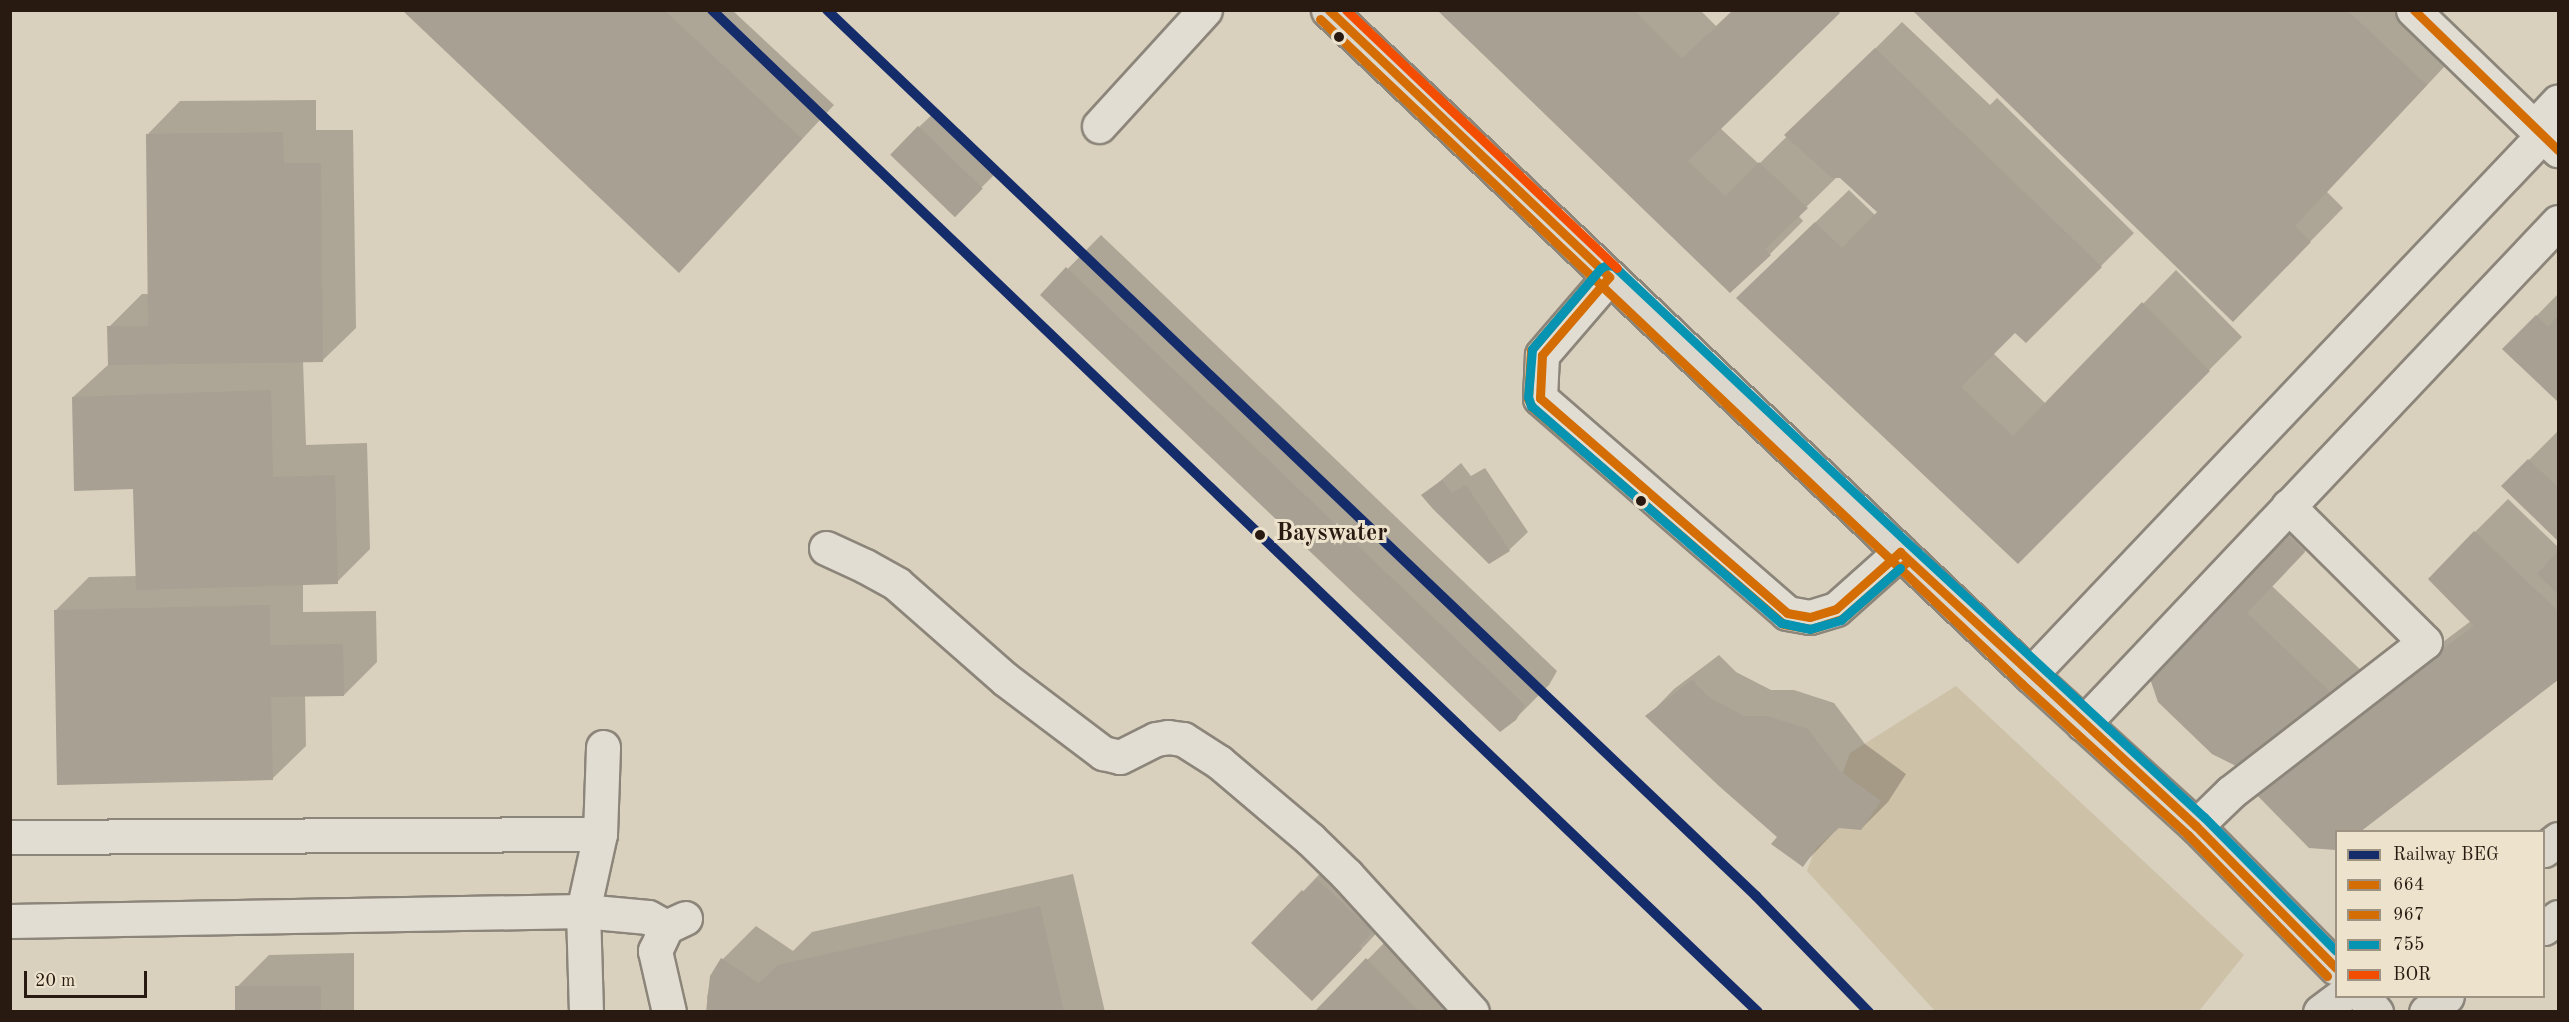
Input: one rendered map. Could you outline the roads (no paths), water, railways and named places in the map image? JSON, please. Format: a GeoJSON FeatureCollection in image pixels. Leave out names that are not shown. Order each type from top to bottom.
{"type":"FeatureCollection","features":[{"type":"Feature","properties":{"kind":"main road"},"geometry":{"type":"LineString","coordinates":[[1328,10],[2030,675],[2196,826],[2335,966]]}},
{"type":"Feature","properties":{"kind":"main road"},"geometry":{"type":"LineString","coordinates":[[2545,849],[2559,839]]}},
{"type":"Feature","properties":{"kind":"main road"},"geometry":{"type":"LineString","coordinates":[[2545,927],[2559,917]]}},
{"type":"Feature","properties":{"kind":"main road"},"geometry":{"type":"LineString","coordinates":[[2320,1011],[2339,998]]}},
{"type":"Feature","properties":{"kind":"main road"},"geometry":{"type":"LineString","coordinates":[[2364,998],[2376,1011]]}},
{"type":"Feature","properties":{"kind":"main road"},"geometry":{"type":"LineString","coordinates":[[2426,1011],[2444,998]]}},
{"type":"Feature","properties":{"kind":"street"},"geometry":{"type":"LineString","coordinates":[[1099,126],[1205,10]]}},
{"type":"Feature","properties":{"kind":"street"},"geometry":{"type":"LineString","coordinates":[[2413,10],[2545,137]]}},
{"type":"Feature","properties":{"kind":"street"},"geometry":{"type":"LineString","coordinates":[[2030,675],[2545,137],[2559,101]]}},
{"type":"Feature","properties":{"kind":"street"},"geometry":{"type":"LineString","coordinates":[[2083,724],[2559,222]]}},
{"type":"Feature","properties":{"kind":"street"},"geometry":{"type":"LineString","coordinates":[[1609,277],[1542,355],[1540,398],[1787,613],[1810,617],[1836,609],[1900,552]]}},
{"type":"Feature","properties":{"kind":"street"},"geometry":{"type":"LineString","coordinates":[[2196,826],[2231,792],[2425,642],[2288,506]]}},
{"type":"Feature","properties":{"kind":"street"},"geometry":{"type":"LineString","coordinates":[[826,549],[865,566],[897,584],[1005,679],[1103,753],[1120,757],[1156,739],[1168,737],[1183,739],[1220,762],[1310,839],[1347,875],[1472,1011]]}},
{"type":"Feature","properties":{"kind":"street"},"geometry":{"type":"LineString","coordinates":[[586,1011],[583,911],[600,834],[603,747]]}},
{"type":"Feature","properties":{"kind":"street"},"geometry":{"type":"LineString","coordinates":[[10,837],[600,834]]}},
{"type":"Feature","properties":{"kind":"street"},"geometry":{"type":"LineString","coordinates":[[10,921],[583,911],[648,917],[676,922],[655,951],[669,1011]]}},
{"type":"Feature","properties":{"kind":"rail line","name":"BEG"},"geometry":{"type":"LineString","coordinates":[[712,10],[1758,1012]]}},
{"type":"Feature","properties":{"kind":"rail line","name":"BEG"},"geometry":{"type":"LineString","coordinates":[[827,10],[1756,896],[1869,1012]]}},
{"type":"Feature","properties":{"kind":"place","name":"Bayswater"},"geometry":{"type":"Point","coordinates":[1260,535]}}]}
